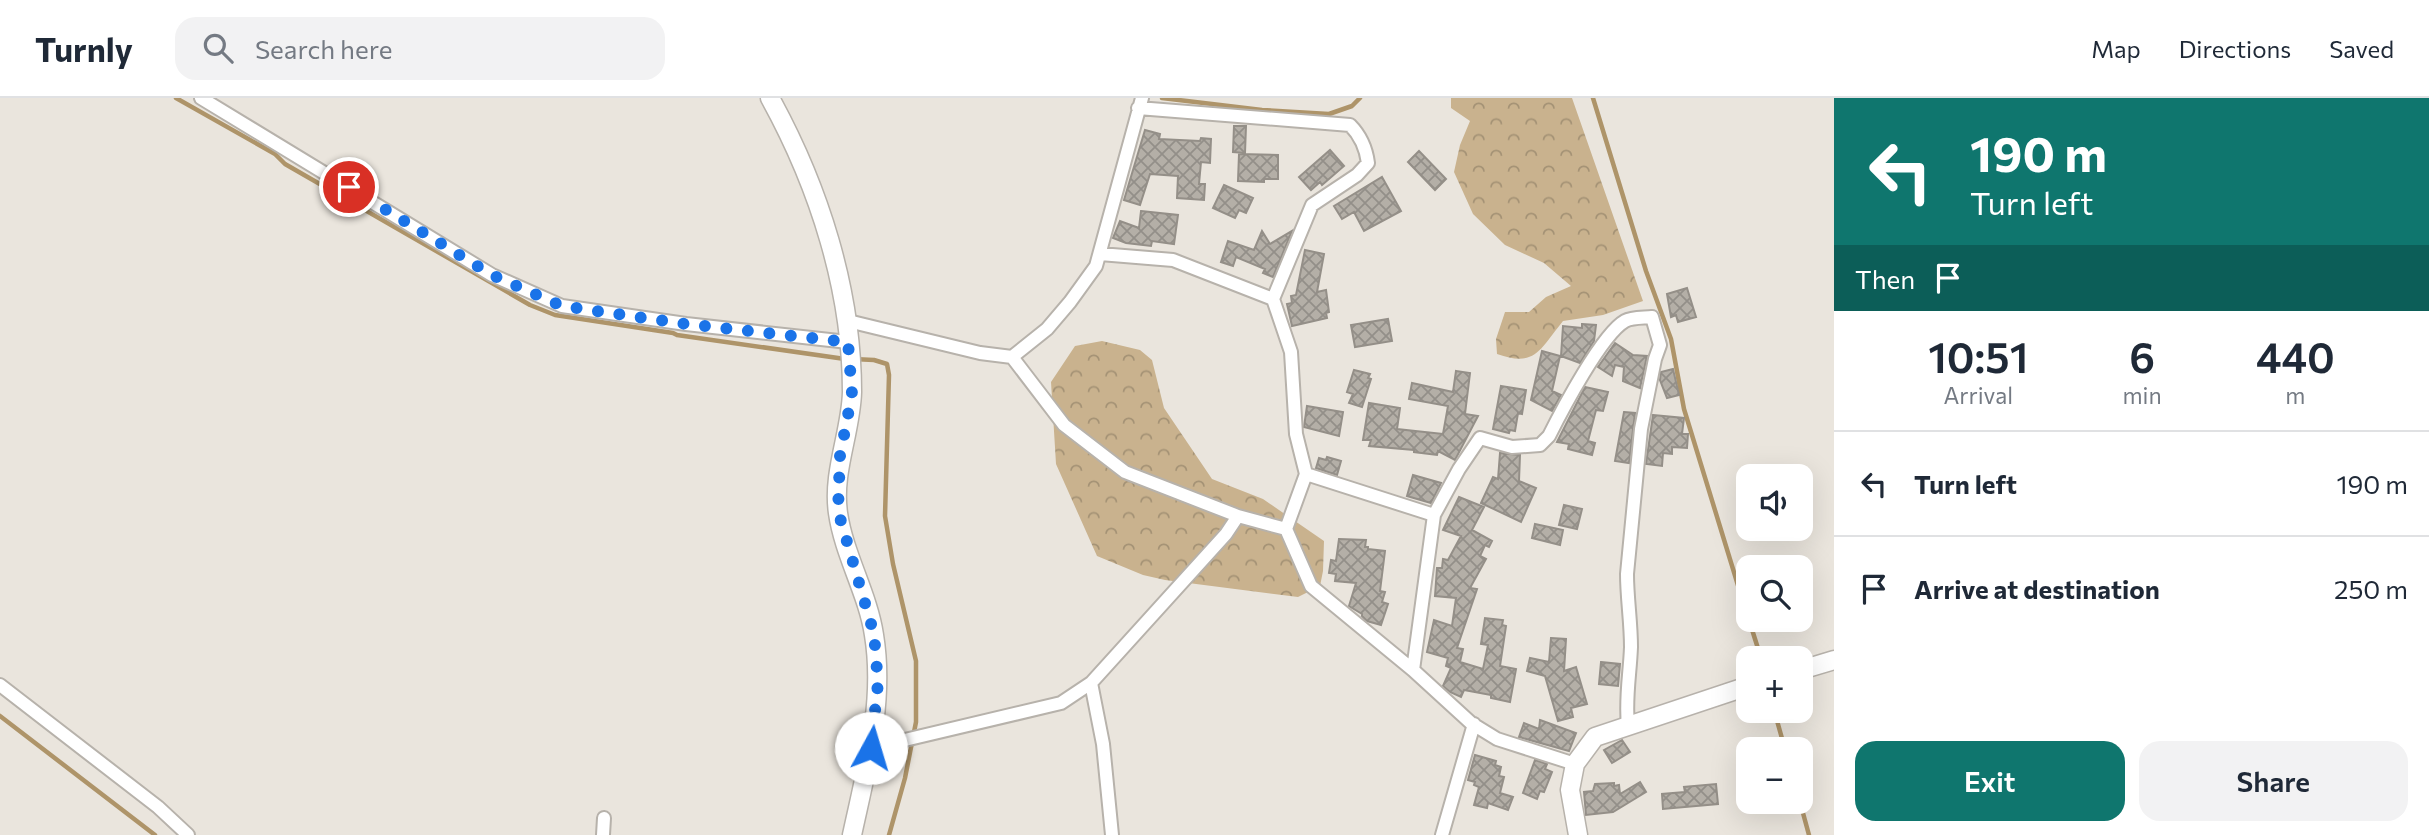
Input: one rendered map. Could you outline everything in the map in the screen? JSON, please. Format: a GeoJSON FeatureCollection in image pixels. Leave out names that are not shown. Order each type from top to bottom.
{"type":"FeatureCollection","features":[{"type":"Feature","properties":{"kind":"street"},"geometry":{"type":"LineString","coordinates":[[201,98],[492,275],[562,306],[686,324],[848,342]]}},
{"type":"Feature","properties":{"kind":"street"},"geometry":{"type":"LineString","coordinates":[[770,98],[787,129],[822,210],[848,321],[852,394],[840,456],[838,511],[874,634],[878,683],[871,748],[852,835]]}},
{"type":"Feature","properties":{"kind":"street"},"geometry":{"type":"LineString","coordinates":[[1012,357],[1047,329],[1096,266],[1140,103],[1350,125],[1358,133],[1366,149],[1368,163],[1357,175],[1312,205],[1273,299],[1291,352],[1296,434],[1306,474],[1286,529],[1311,586],[1474,724],[1497,739],[1575,764]]}},
{"type":"Feature","properties":{"kind":"street"},"geometry":{"type":"LineString","coordinates":[[1100,254],[1173,260],[1273,299]]}},
{"type":"Feature","properties":{"kind":"street"},"geometry":{"type":"LineString","coordinates":[[1413,670],[1434,515],[1459,469],[1480,438],[1512,447],[1540,445],[1549,436],[1586,369],[1616,329],[1627,320],[1652,317],[1660,345],[1654,359],[1641,429],[1627,574],[1627,598],[1631,618],[1626,704],[1628,725]]}},
{"type":"Feature","properties":{"kind":"street"},"geometry":{"type":"LineString","coordinates":[[848,321],[980,353],[1012,357],[1064,425],[1125,472],[1238,516],[1286,529]]}},
{"type":"Feature","properties":{"kind":"street"},"geometry":{"type":"LineString","coordinates":[[1306,474],[1434,515]]}},
{"type":"Feature","properties":{"kind":"street"},"geometry":{"type":"LineString","coordinates":[[871,748],[1061,703],[1091,682],[1226,534],[1238,516]]}},
{"type":"Feature","properties":{"kind":"street"},"geometry":{"type":"LineString","coordinates":[[1813,666],[1834,660]]}},
{"type":"Feature","properties":{"kind":"street"},"geometry":{"type":"LineString","coordinates":[[1091,682],[1103,744],[1112,835]]}},
{"type":"Feature","properties":{"kind":"street"},"geometry":{"type":"LineString","coordinates":[[0,685],[158,807],[188,835]]}},
{"type":"Feature","properties":{"kind":"street"},"geometry":{"type":"LineString","coordinates":[[1578,835],[1570,790],[1575,764],[1595,737],[1736,690]]}},
{"type":"Feature","properties":{"kind":"street"},"geometry":{"type":"LineString","coordinates":[[1442,835],[1474,724]]}},
{"type":"Feature","properties":{"kind":"street"},"geometry":{"type":"LineString","coordinates":[[603,835],[604,818]]}},
{"type":"Feature","properties":{"kind":"green space"},"geometry":{"type":"Polygon","coordinates":[[[1451,98],[1572,98],[1643,301],[1603,315],[1563,321],[1542,347],[1529,357],[1510,358],[1497,354],[1496,339],[1505,312],[1529,312],[1546,297],[1571,286],[1544,263],[1505,245],[1473,214],[1454,172],[1460,145],[1470,121],[1451,108],[1451,98]]]}},
{"type":"Feature","properties":{"kind":"green space"},"geometry":{"type":"Polygon","coordinates":[[[1102,341],[1140,350],[1152,360],[1164,408],[1212,479],[1263,499],[1324,541],[1320,586],[1298,597],[1165,580],[1143,575],[1097,556],[1056,464],[1051,382],[1075,346],[1102,341]]]}},
{"type":"Feature","properties":{"kind":"building"},"geometry":{"type":"Polygon","coordinates":[[[1234,126],[1246,126],[1245,153],[1233,152],[1234,126]]]}},
{"type":"Feature","properties":{"kind":"building"},"geometry":{"type":"Polygon","coordinates":[[[1145,130],[1160,134],[1159,139],[1211,139],[1210,163],[1201,162],[1199,184],[1205,184],[1204,200],[1177,198],[1178,176],[1150,174],[1140,205],[1124,200],[1145,130]]]}},
{"type":"Feature","properties":{"kind":"building"},"geometry":{"type":"Polygon","coordinates":[[[1330,150],[1344,166],[1322,185],[1320,182],[1311,190],[1299,177],[1330,150]]]}},
{"type":"Feature","properties":{"kind":"building"},"geometry":{"type":"Polygon","coordinates":[[[1419,151],[1446,179],[1435,190],[1408,162],[1419,151]]]}},
{"type":"Feature","properties":{"kind":"building"},"geometry":{"type":"Polygon","coordinates":[[[1239,154],[1278,155],[1278,179],[1264,179],[1264,182],[1238,181],[1239,154]]]}},
{"type":"Feature","properties":{"kind":"building"},"geometry":{"type":"Polygon","coordinates":[[[1382,177],[1401,211],[1364,231],[1354,212],[1342,219],[1334,206],[1382,177]]]}},
{"type":"Feature","properties":{"kind":"building"},"geometry":{"type":"Polygon","coordinates":[[[1224,185],[1253,198],[1246,213],[1239,210],[1235,218],[1213,208],[1224,185]]]}},
{"type":"Feature","properties":{"kind":"building"},"geometry":{"type":"Polygon","coordinates":[[[1141,211],[1178,215],[1174,244],[1152,241],[1151,246],[1126,243],[1113,238],[1120,221],[1139,228],[1141,211]]]}},
{"type":"Feature","properties":{"kind":"building"},"geometry":{"type":"Polygon","coordinates":[[[1262,231],[1270,244],[1292,231],[1273,277],[1263,273],[1265,269],[1236,257],[1233,266],[1221,262],[1228,241],[1254,250],[1262,231]]]}},
{"type":"Feature","properties":{"kind":"building"},"geometry":{"type":"Polygon","coordinates":[[[1305,250],[1324,254],[1317,292],[1326,290],[1329,312],[1326,313],[1327,318],[1292,326],[1287,304],[1292,303],[1291,296],[1296,295],[1305,250]]]}},
{"type":"Feature","properties":{"kind":"building"},"geometry":{"type":"Polygon","coordinates":[[[1687,288],[1696,317],[1678,322],[1676,315],[1671,317],[1667,294],[1687,288]]]}},
{"type":"Feature","properties":{"kind":"building"},"geometry":{"type":"Polygon","coordinates":[[[1388,319],[1392,341],[1355,347],[1351,325],[1388,319]]]}},
{"type":"Feature","properties":{"kind":"building"},"geometry":{"type":"Polygon","coordinates":[[[1582,324],[1596,325],[1594,341],[1580,363],[1561,356],[1563,326],[1582,328],[1582,324]]]}},
{"type":"Feature","properties":{"kind":"building"},"geometry":{"type":"Polygon","coordinates":[[[1615,343],[1633,355],[1647,356],[1640,388],[1623,381],[1624,367],[1615,365],[1612,376],[1598,367],[1615,343]]]}},
{"type":"Feature","properties":{"kind":"building"},"geometry":{"type":"Polygon","coordinates":[[[1542,351],[1560,356],[1552,391],[1561,395],[1552,411],[1531,400],[1542,351]]]}},
{"type":"Feature","properties":{"kind":"building"},"geometry":{"type":"Polygon","coordinates":[[[1673,369],[1679,395],[1667,398],[1660,380],[1661,372],[1673,369]]]}},
{"type":"Feature","properties":{"kind":"building"},"geometry":{"type":"Polygon","coordinates":[[[1354,370],[1370,374],[1368,378],[1371,379],[1362,407],[1349,403],[1353,394],[1347,392],[1354,370]]]}},
{"type":"Feature","properties":{"kind":"building"},"geometry":{"type":"Polygon","coordinates":[[[1456,371],[1470,373],[1465,414],[1478,416],[1455,460],[1438,451],[1437,455],[1369,446],[1371,440],[1363,440],[1369,403],[1400,408],[1397,429],[1443,434],[1448,406],[1409,399],[1412,383],[1453,392],[1456,371]]]}},
{"type":"Feature","properties":{"kind":"building"},"geometry":{"type":"Polygon","coordinates":[[[1501,386],[1526,390],[1522,414],[1518,413],[1515,431],[1510,430],[1509,433],[1493,429],[1501,386]]]}},
{"type":"Feature","properties":{"kind":"building"},"geometry":{"type":"Polygon","coordinates":[[[1585,387],[1608,392],[1603,411],[1596,410],[1588,441],[1595,443],[1592,455],[1568,449],[1569,444],[1557,442],[1585,387]]]}},
{"type":"Feature","properties":{"kind":"building"},"geometry":{"type":"Polygon","coordinates":[[[1307,406],[1343,412],[1339,436],[1304,427],[1307,406]]]}},
{"type":"Feature","properties":{"kind":"building"},"geometry":{"type":"Polygon","coordinates":[[[1624,412],[1635,413],[1629,463],[1615,461],[1624,412]]]}},
{"type":"Feature","properties":{"kind":"building"},"geometry":{"type":"Polygon","coordinates":[[[1653,415],[1684,418],[1682,434],[1688,434],[1687,448],[1672,447],[1672,454],[1663,453],[1662,466],[1646,464],[1653,415]]]}},
{"type":"Feature","properties":{"kind":"building"},"geometry":{"type":"Polygon","coordinates":[[[1500,453],[1520,455],[1519,481],[1536,488],[1521,522],[1481,503],[1493,477],[1498,479],[1500,453]]]}},
{"type":"Feature","properties":{"kind":"building"},"geometry":{"type":"Polygon","coordinates":[[[1327,457],[1341,461],[1337,475],[1316,468],[1319,458],[1326,460],[1327,457]]]}},
{"type":"Feature","properties":{"kind":"building"},"geometry":{"type":"Polygon","coordinates":[[[1413,475],[1441,483],[1431,503],[1407,496],[1413,475]]]}},
{"type":"Feature","properties":{"kind":"building"},"geometry":{"type":"Polygon","coordinates":[[[1459,497],[1484,507],[1472,530],[1492,541],[1489,547],[1485,545],[1480,556],[1486,559],[1470,588],[1477,589],[1457,648],[1463,649],[1460,662],[1483,669],[1488,645],[1481,644],[1485,618],[1503,620],[1502,625],[1506,626],[1500,666],[1516,669],[1510,702],[1464,690],[1461,697],[1450,692],[1443,686],[1451,668],[1446,666],[1448,658],[1427,652],[1434,620],[1452,626],[1456,598],[1435,596],[1437,568],[1442,568],[1443,559],[1448,560],[1461,536],[1443,530],[1459,497]]]}},
{"type":"Feature","properties":{"kind":"building"},"geometry":{"type":"Polygon","coordinates":[[[1564,505],[1582,509],[1577,529],[1559,525],[1564,505]]]}},
{"type":"Feature","properties":{"kind":"building"},"geometry":{"type":"Polygon","coordinates":[[[1535,524],[1563,530],[1560,545],[1532,538],[1535,524]]]}},
{"type":"Feature","properties":{"kind":"building"},"geometry":{"type":"Polygon","coordinates":[[[1339,539],[1366,540],[1365,547],[1368,549],[1385,551],[1380,591],[1385,592],[1382,602],[1388,604],[1381,625],[1367,621],[1362,614],[1349,606],[1356,583],[1335,581],[1336,574],[1329,573],[1331,560],[1336,561],[1339,539]]]}},
{"type":"Feature","properties":{"kind":"building"},"geometry":{"type":"Polygon","coordinates":[[[1551,638],[1566,639],[1564,671],[1576,667],[1587,704],[1571,708],[1573,717],[1558,721],[1545,676],[1527,671],[1530,658],[1549,662],[1551,638]]]}},
{"type":"Feature","properties":{"kind":"building"},"geometry":{"type":"Polygon","coordinates":[[[1601,662],[1620,664],[1618,686],[1599,684],[1601,662]]]}},
{"type":"Feature","properties":{"kind":"building"},"geometry":{"type":"Polygon","coordinates":[[[1540,720],[1576,733],[1569,751],[1519,737],[1524,723],[1539,729],[1540,720]]]}},
{"type":"Feature","properties":{"kind":"building"},"geometry":{"type":"Polygon","coordinates":[[[1622,740],[1630,752],[1612,763],[1604,750],[1622,740]]]}},
{"type":"Feature","properties":{"kind":"building"},"geometry":{"type":"Polygon","coordinates":[[[1475,755],[1496,761],[1495,765],[1501,767],[1499,776],[1504,777],[1500,793],[1513,797],[1508,810],[1488,803],[1487,808],[1474,805],[1479,787],[1468,780],[1475,755]]]}},
{"type":"Feature","properties":{"kind":"building"},"geometry":{"type":"Polygon","coordinates":[[[1535,760],[1547,764],[1545,769],[1552,772],[1544,792],[1540,791],[1537,799],[1523,793],[1535,760]]]}},
{"type":"Feature","properties":{"kind":"building"},"geometry":{"type":"Polygon","coordinates":[[[1640,782],[1646,792],[1613,812],[1586,815],[1584,792],[1593,791],[1595,784],[1619,785],[1620,794],[1640,782]]]}},
{"type":"Feature","properties":{"kind":"building"},"geometry":{"type":"Polygon","coordinates":[[[1716,784],[1718,804],[1663,809],[1662,794],[1685,792],[1684,787],[1716,784]]]}},
{"type":"Feature","properties":{"kind":"waterway"},"geometry":{"type":"LineString","coordinates":[[176,98],[530,305],[555,315],[845,359]]}},
{"type":"Feature","properties":{"kind":"waterway"},"geometry":{"type":"LineString","coordinates":[[1162,98],[1262,110],[1329,114],[1352,106],[1360,98]]}},
{"type":"Feature","properties":{"kind":"waterway"},"geometry":{"type":"LineString","coordinates":[[1593,98],[1646,271],[1671,339],[1684,409],[1736,579]]}},
{"type":"Feature","properties":{"kind":"waterway"},"geometry":{"type":"LineString","coordinates":[[853,359],[887,364],[889,375],[885,516],[893,564],[916,661],[916,722],[905,778],[889,835]]}},
{"type":"Feature","properties":{"kind":"waterway"},"geometry":{"type":"LineString","coordinates":[[1753,632],[1757,646]]}},
{"type":"Feature","properties":{"kind":"waterway"},"geometry":{"type":"LineString","coordinates":[[0,716],[155,835]]}},
{"type":"Feature","properties":{"kind":"waterway"},"geometry":{"type":"LineString","coordinates":[[1778,723],[1782,737]]}},
{"type":"Feature","properties":{"kind":"waterway"},"geometry":{"type":"LineString","coordinates":[[1803,814],[1809,835]]}},
{"type":"Feature","properties":{"kind":"route"},"geometry":{"type":"LineString","coordinates":[[349,187],[492,275],[562,306],[686,324],[848,342],[852,394],[840,456],[838,511],[874,634],[878,683],[871,748]]}}]}
